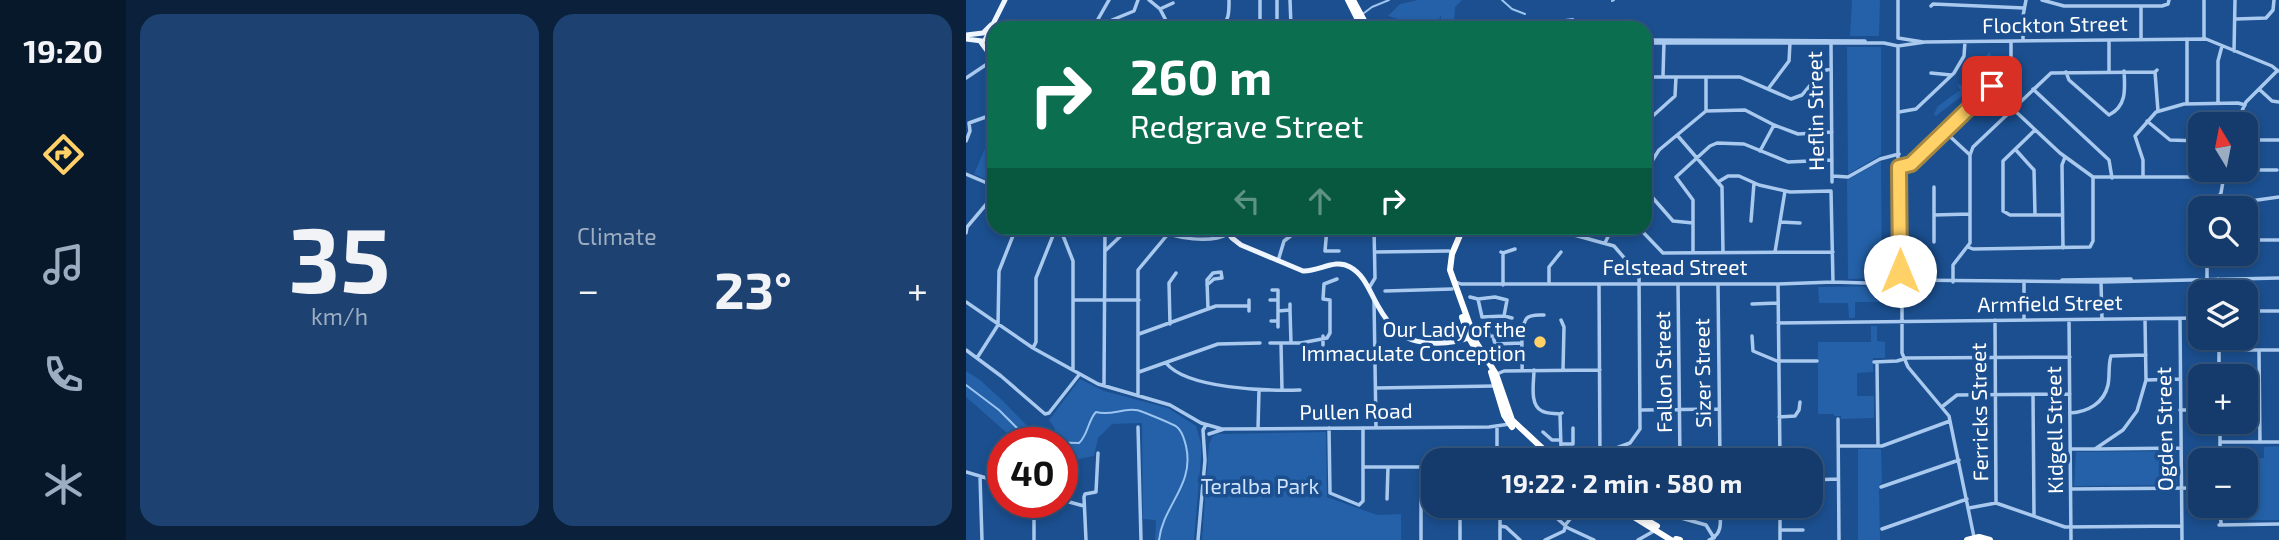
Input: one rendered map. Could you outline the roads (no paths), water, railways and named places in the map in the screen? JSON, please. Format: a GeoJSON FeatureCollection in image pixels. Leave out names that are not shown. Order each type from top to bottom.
{"type":"FeatureCollection","features":[{"type":"Feature","properties":{"kind":"highway"},"geometry":{"type":"LineString","coordinates":[[1350,0],[1359,21]]}},
{"type":"Feature","properties":{"kind":"highway"},"geometry":{"type":"LineString","coordinates":[[1350,0],[1364,21]]}},
{"type":"Feature","properties":{"kind":"highway"},"geometry":{"type":"LineString","coordinates":[[1457,235],[1449,251],[1446,268],[1456,288],[1471,337]]}},
{"type":"Feature","properties":{"kind":"highway"},"geometry":{"type":"LineString","coordinates":[[1458,235],[1450,258],[1450,270],[1464,324],[1494,376],[1511,423]]}},
{"type":"Feature","properties":{"kind":"highway"},"geometry":{"type":"LineString","coordinates":[[1459,341],[1464,324]]}},
{"type":"Feature","properties":{"kind":"highway"},"geometry":{"type":"LineString","coordinates":[[1494,376],[1495,386],[1511,423],[1539,448]]}},
{"type":"Feature","properties":{"kind":"highway"},"geometry":{"type":"LineString","coordinates":[[1499,427],[1511,423]]}},
{"type":"Feature","properties":{"kind":"highway"},"geometry":{"type":"LineString","coordinates":[[1633,518],[1676,540]]}},
{"type":"Feature","properties":{"kind":"highway"},"geometry":{"type":"LineString","coordinates":[[1641,518],[1676,540]]}},
{"type":"Feature","properties":{"kind":"highway"},"geometry":{"type":"LineString","coordinates":[[1972,539],[1990,540]]}},
{"type":"Feature","properties":{"kind":"main road"},"geometry":{"type":"LineString","coordinates":[[994,21],[1005,0]]}},
{"type":"Feature","properties":{"kind":"main road"},"geometry":{"type":"LineString","coordinates":[[982,38],[987,31]]}},
{"type":"Feature","properties":{"kind":"main road"},"geometry":{"type":"LineString","coordinates":[[966,37],[982,38]]}},
{"type":"Feature","properties":{"kind":"main road"},"geometry":{"type":"LineString","coordinates":[[982,38],[987,48]]}},
{"type":"Feature","properties":{"kind":"main road"},"geometry":{"type":"LineString","coordinates":[[1232,235],[1241,245],[1303,271],[1313,271],[1334,264],[1348,265],[1369,288],[1381,311],[1397,331],[1406,337],[1435,343],[1471,337]]}},
{"type":"Feature","properties":{"kind":"street"},"geometry":{"type":"LineString","coordinates":[[1112,20],[1134,11],[1138,0]]}},
{"type":"Feature","properties":{"kind":"street"},"geometry":{"type":"LineString","coordinates":[[1149,0],[1160,9],[1166,21]]}},
{"type":"Feature","properties":{"kind":"street"},"geometry":{"type":"LineString","coordinates":[[1226,21],[1229,0]]}},
{"type":"Feature","properties":{"kind":"street"},"geometry":{"type":"LineString","coordinates":[[1260,0],[1260,21]]}},
{"type":"Feature","properties":{"kind":"street"},"geometry":{"type":"LineString","coordinates":[[1277,0],[1277,21]]}},
{"type":"Feature","properties":{"kind":"street"},"geometry":{"type":"LineString","coordinates":[[1290,0],[1290,21]]}},
{"type":"Feature","properties":{"kind":"street"},"geometry":{"type":"LineString","coordinates":[[1898,0],[1901,348],[1904,359],[1943,406],[1950,421],[1969,508],[1972,539]]}},
{"type":"Feature","properties":{"kind":"street"},"geometry":{"type":"LineString","coordinates":[[2023,41],[2026,0]]}},
{"type":"Feature","properties":{"kind":"street"},"geometry":{"type":"LineString","coordinates":[[2042,0],[2141,6],[2169,4]]}},
{"type":"Feature","properties":{"kind":"street"},"geometry":{"type":"LineString","coordinates":[[2204,0],[2204,39],[2278,70],[2242,112]]}},
{"type":"Feature","properties":{"kind":"street"},"geometry":{"type":"LineString","coordinates":[[2234,51],[2235,0]]}},
{"type":"Feature","properties":{"kind":"street"},"geometry":{"type":"LineString","coordinates":[[2236,19],[2265,18],[2274,9],[2274,0]]}},
{"type":"Feature","properties":{"kind":"street"},"geometry":{"type":"LineString","coordinates":[[1097,21],[1107,1]]}},
{"type":"Feature","properties":{"kind":"street"},"geometry":{"type":"LineString","coordinates":[[1160,9],[1173,3]]}},
{"type":"Feature","properties":{"kind":"street"},"geometry":{"type":"LineString","coordinates":[[1932,4],[2024,8]]}},
{"type":"Feature","properties":{"kind":"street"},"geometry":{"type":"LineString","coordinates":[[2141,6],[2141,40]]}},
{"type":"Feature","properties":{"kind":"street","name":"Flockton Street"},"geometry":{"type":"LineString","coordinates":[[1652,41],[1965,42],[2204,39]]}},
{"type":"Feature","properties":{"kind":"street"},"geometry":{"type":"LineString","coordinates":[[2109,40],[2109,71]]}},
{"type":"Feature","properties":{"kind":"street"},"geometry":{"type":"LineString","coordinates":[[2187,40],[2187,103]]}},
{"type":"Feature","properties":{"kind":"street"},"geometry":{"type":"LineString","coordinates":[[1664,41],[1664,77]]}},
{"type":"Feature","properties":{"kind":"street","name":"Flockton Street"},"geometry":{"type":"LineString","coordinates":[[1664,41],[1831,41]]}},
{"type":"Feature","properties":{"kind":"street","name":"Heflin Street"},"geometry":{"type":"LineString","coordinates":[[1831,41],[1832,182]]}},
{"type":"Feature","properties":{"kind":"street"},"geometry":{"type":"LineString","coordinates":[[1899,167],[1910,165],[2009,69],[2011,41]]}},
{"type":"Feature","properties":{"kind":"street"},"geometry":{"type":"LineString","coordinates":[[1899,112],[1916,109],[1951,75],[1964,56],[1965,42]]}},
{"type":"Feature","properties":{"kind":"street"},"geometry":{"type":"LineString","coordinates":[[1768,89],[1790,60],[1790,43]]}},
{"type":"Feature","properties":{"kind":"street"},"geometry":{"type":"LineString","coordinates":[[2218,103],[2218,61],[2222,46]]}},
{"type":"Feature","properties":{"kind":"street"},"geometry":{"type":"LineString","coordinates":[[966,78],[987,64]]}},
{"type":"Feature","properties":{"kind":"street"},"geometry":{"type":"LineString","coordinates":[[1652,77],[1740,77],[1787,98],[1797,98],[1822,71],[1831,69]]}},
{"type":"Feature","properties":{"kind":"street"},"geometry":{"type":"LineString","coordinates":[[2066,72],[2069,80],[2109,115],[2124,101],[2124,71]]}},
{"type":"Feature","properties":{"kind":"street"},"geometry":{"type":"LineString","coordinates":[[1953,282],[1953,265],[1970,243],[1969,155],[1973,147],[2049,74],[2156,71],[2158,111]]}},
{"type":"Feature","properties":{"kind":"street"},"geometry":{"type":"LineString","coordinates":[[1931,73],[1951,75]]}},
{"type":"Feature","properties":{"kind":"street"},"geometry":{"type":"LineString","coordinates":[[1652,116],[1674,97],[1676,77]]}},
{"type":"Feature","properties":{"kind":"street"},"geometry":{"type":"LineString","coordinates":[[1706,77],[1706,111]]}},
{"type":"Feature","properties":{"kind":"street"},"geometry":{"type":"LineString","coordinates":[[2033,89],[2109,160],[2112,178]]}},
{"type":"Feature","properties":{"kind":"street"},"geometry":{"type":"LineString","coordinates":[[2259,89],[2272,101],[2279,102]]}},
{"type":"Feature","properties":{"kind":"street"},"geometry":{"type":"LineString","coordinates":[[2143,177],[2142,157],[2135,138],[2158,111],[2187,103],[2245,105]]}},
{"type":"Feature","properties":{"kind":"street"},"geometry":{"type":"LineString","coordinates":[[2012,109],[2064,158],[2093,177],[2188,177]]}},
{"type":"Feature","properties":{"kind":"street"},"geometry":{"type":"LineString","coordinates":[[1652,161],[1659,150],[1706,111],[1745,110],[1798,134],[1832,132]]}},
{"type":"Feature","properties":{"kind":"street"},"geometry":{"type":"LineString","coordinates":[[966,141],[971,131],[968,124],[987,117]]}},
{"type":"Feature","properties":{"kind":"street"},"geometry":{"type":"LineString","coordinates":[[2147,121],[2170,140],[2188,141]]}},
{"type":"Feature","properties":{"kind":"street"},"geometry":{"type":"LineString","coordinates":[[1760,152],[1774,125]]}},
{"type":"Feature","properties":{"kind":"street"},"geometry":{"type":"LineString","coordinates":[[2035,130],[2003,163],[2003,211],[2008,215],[2062,215]]}},
{"type":"Feature","properties":{"kind":"street"},"geometry":{"type":"LineString","coordinates":[[1944,131],[1969,155]]}},
{"type":"Feature","properties":{"kind":"street"},"geometry":{"type":"LineString","coordinates":[[1677,135],[1723,191],[1723,253]]}},
{"type":"Feature","properties":{"kind":"street"},"geometry":{"type":"LineString","coordinates":[[2258,140],[2279,140]]}},
{"type":"Feature","properties":{"kind":"street"},"geometry":{"type":"LineString","coordinates":[[1693,253],[1693,200],[1676,177],[1715,144],[1744,144],[1788,162],[1832,160]]}},
{"type":"Feature","properties":{"kind":"street"},"geometry":{"type":"LineString","coordinates":[[2015,149],[2034,169],[2035,215]]}},
{"type":"Feature","properties":{"kind":"street"},"geometry":{"type":"LineString","coordinates":[[1833,176],[1848,177],[1880,159],[1899,154]]}},
{"type":"Feature","properties":{"kind":"street"},"geometry":{"type":"LineString","coordinates":[[2063,248],[2064,158]]}},
{"type":"Feature","properties":{"kind":"street"},"geometry":{"type":"LineString","coordinates":[[2258,170],[2277,170]]}},
{"type":"Feature","properties":{"kind":"street"},"geometry":{"type":"LineString","coordinates":[[966,174],[987,183]]}},
{"type":"Feature","properties":{"kind":"street"},"geometry":{"type":"LineString","coordinates":[[1718,183],[1728,176],[1739,176],[1785,191],[1776,252]]}},
{"type":"Feature","properties":{"kind":"street"},"geometry":{"type":"LineString","coordinates":[[1968,247],[2092,247],[2093,177]]}},
{"type":"Feature","properties":{"kind":"street"},"geometry":{"type":"LineString","coordinates":[[2219,196],[2223,182]]}},
{"type":"Feature","properties":{"kind":"street"},"geometry":{"type":"LineString","coordinates":[[1751,221],[1754,183]]}},
{"type":"Feature","properties":{"kind":"street"},"geometry":{"type":"LineString","coordinates":[[1934,187],[1934,242]]}},
{"type":"Feature","properties":{"kind":"street","name":"Heflin Street"},"geometry":{"type":"LineString","coordinates":[[1785,191],[1831,191],[1833,282]]}},
{"type":"Feature","properties":{"kind":"street"},"geometry":{"type":"LineString","coordinates":[[1652,197],[1673,221],[1693,223]]}},
{"type":"Feature","properties":{"kind":"street"},"geometry":{"type":"LineString","coordinates":[[2258,200],[2279,197]]}},
{"type":"Feature","properties":{"kind":"street"},"geometry":{"type":"LineString","coordinates":[[966,233],[967,227],[987,203]]}},
{"type":"Feature","properties":{"kind":"street"},"geometry":{"type":"LineString","coordinates":[[1934,215],[1970,214]]}},
{"type":"Feature","properties":{"kind":"street"},"geometry":{"type":"LineString","coordinates":[[1780,222],[1800,223]]}},
{"type":"Feature","properties":{"kind":"street"},"geometry":{"type":"LineString","coordinates":[[977,358],[999,325],[999,271],[1013,235]]}},
{"type":"Feature","properties":{"kind":"street"},"geometry":{"type":"LineString","coordinates":[[1033,348],[1036,342],[1036,278],[1055,235]]}},
{"type":"Feature","properties":{"kind":"street"},"geometry":{"type":"LineString","coordinates":[[966,350],[1046,415],[1071,385],[1076,372],[1073,261],[1061,235]]}},
{"type":"Feature","properties":{"kind":"street"},"geometry":{"type":"LineString","coordinates":[[1104,386],[1105,235]]}},
{"type":"Feature","properties":{"kind":"street"},"geometry":{"type":"LineString","coordinates":[[1105,250],[1122,235]]}},
{"type":"Feature","properties":{"kind":"street"},"geometry":{"type":"LineString","coordinates":[[1138,396],[1138,270],[1167,235]]}},
{"type":"Feature","properties":{"kind":"street"},"geometry":{"type":"LineString","coordinates":[[1171,235],[1179,238],[1213,238],[1218,235]]}},
{"type":"Feature","properties":{"kind":"street"},"geometry":{"type":"LineString","coordinates":[[1278,261],[1283,243],[1291,235]]}},
{"type":"Feature","properties":{"kind":"street"},"geometry":{"type":"LineString","coordinates":[[1326,235],[1325,251],[1339,251]]}},
{"type":"Feature","properties":{"kind":"street"},"geometry":{"type":"LineString","coordinates":[[1369,288],[1375,278],[1374,235]]}},
{"type":"Feature","properties":{"kind":"street"},"geometry":{"type":"LineString","coordinates":[[1579,235],[1616,248],[1637,271],[1640,429],[1634,439],[1618,448]]}},
{"type":"Feature","properties":{"kind":"street"},"geometry":{"type":"LineString","coordinates":[[1605,243],[1609,235]]}},
{"type":"Feature","properties":{"kind":"street"},"geometry":{"type":"LineString","coordinates":[[1645,235],[1660,252],[1833,252]]}},
{"type":"Feature","properties":{"kind":"street"},"geometry":{"type":"LineString","coordinates":[[2258,240],[2279,240]]}},
{"type":"Feature","properties":{"kind":"street"},"geometry":{"type":"LineString","coordinates":[[1503,285],[1502,252],[1515,249]]}},
{"type":"Feature","properties":{"kind":"street"},"geometry":{"type":"LineString","coordinates":[[1375,252],[1449,251]]}},
{"type":"Feature","properties":{"kind":"street"},"geometry":{"type":"LineString","coordinates":[[1549,283],[1549,267],[1561,252]]}},
{"type":"Feature","properties":{"kind":"street"},"geometry":{"type":"LineString","coordinates":[[2207,266],[2207,279]]}},
{"type":"Feature","properties":{"kind":"street"},"geometry":{"type":"LineString","coordinates":[[1170,324],[1169,284],[1176,273]]}},
{"type":"Feature","properties":{"kind":"street"},"geometry":{"type":"LineString","coordinates":[[1207,285],[1214,279],[1222,278],[1222,273],[1212,274],[1207,280],[1207,285],[1208,309]]}},
{"type":"Feature","properties":{"kind":"street"},"geometry":{"type":"LineString","coordinates":[[2060,281],[2279,278]]}},
{"type":"Feature","properties":{"kind":"street"},"geometry":{"type":"LineString","coordinates":[[1270,343],[1323,340],[1329,335],[1330,300],[1322,298],[1322,287],[1337,279]]}},
{"type":"Feature","properties":{"kind":"street"},"geometry":{"type":"LineString","coordinates":[[2060,281],[2134,280]]}},
{"type":"Feature","properties":{"kind":"street"},"geometry":{"type":"LineString","coordinates":[[2024,281],[2024,320]]}},
{"type":"Feature","properties":{"kind":"street","name":"Felstead Street"},"geometry":{"type":"LineString","coordinates":[[1385,291],[1549,283],[1718,285],[2060,281]]}},
{"type":"Feature","properties":{"kind":"street"},"geometry":{"type":"LineString","coordinates":[[2101,282],[2102,319]]}},
{"type":"Feature","properties":{"kind":"street","name":"Fallon Street"},"geometry":{"type":"LineString","coordinates":[[1678,284],[1680,448]]}},
{"type":"Feature","properties":{"kind":"street"},"geometry":{"type":"LineString","coordinates":[[1778,284],[1780,448]]}},
{"type":"Feature","properties":{"kind":"street"},"geometry":{"type":"LineString","coordinates":[[1495,285],[1495,298]]}},
{"type":"Feature","properties":{"kind":"street"},"geometry":{"type":"LineString","coordinates":[[1599,285],[1600,448]]}},
{"type":"Feature","properties":{"kind":"street","name":"Sizer Street"},"geometry":{"type":"LineString","coordinates":[[1718,285],[1720,448]]}},
{"type":"Feature","properties":{"kind":"street"},"geometry":{"type":"LineString","coordinates":[[1272,290],[1278,290],[1278,327]]}},
{"type":"Feature","properties":{"kind":"street"},"geometry":{"type":"LineString","coordinates":[[1373,297],[1376,320],[1376,428]]}},
{"type":"Feature","properties":{"kind":"street"},"geometry":{"type":"LineString","coordinates":[[1470,297],[1508,298],[1504,316]]}},
{"type":"Feature","properties":{"kind":"street"},"geometry":{"type":"LineString","coordinates":[[1478,299],[1481,318],[1512,318]]}},
{"type":"Feature","properties":{"kind":"street"},"geometry":{"type":"LineString","coordinates":[[1074,300],[1139,300]]}},
{"type":"Feature","properties":{"kind":"street"},"geometry":{"type":"LineString","coordinates":[[1270,300],[1278,300]]}},
{"type":"Feature","properties":{"kind":"street","name":"Pullen Road"},"geometry":{"type":"LineString","coordinates":[[966,302],[1033,348],[1104,386],[1170,405],[1195,420],[1224,429],[1499,427]]}},
{"type":"Feature","properties":{"kind":"street"},"geometry":{"type":"LineString","coordinates":[[1752,304],[1778,303]]}},
{"type":"Feature","properties":{"kind":"street"},"geometry":{"type":"LineString","coordinates":[[1290,304],[1291,343]]}},
{"type":"Feature","properties":{"kind":"street"},"geometry":{"type":"LineString","coordinates":[[1139,334],[1218,306],[1249,306]]}},
{"type":"Feature","properties":{"kind":"street"},"geometry":{"type":"LineString","coordinates":[[1278,311],[1290,310]]}},
{"type":"Feature","properties":{"kind":"street"},"geometry":{"type":"LineString","coordinates":[[1376,320],[1381,311]]}},
{"type":"Feature","properties":{"kind":"street"},"geometry":{"type":"LineString","coordinates":[[2258,311],[2279,311]]}},
{"type":"Feature","properties":{"kind":"street"},"geometry":{"type":"LineString","coordinates":[[1522,370],[1522,340],[1527,318],[1544,315]]}},
{"type":"Feature","properties":{"kind":"street"},"geometry":{"type":"LineString","coordinates":[[2095,449],[2126,426],[2137,411],[2146,380],[2145,319]]}},
{"type":"Feature","properties":{"kind":"street","name":"Ogden Street"},"geometry":{"type":"LineString","coordinates":[[2180,319],[2182,540]]}},
{"type":"Feature","properties":{"kind":"street","name":"Armfield Street"},"geometry":{"type":"LineString","coordinates":[[1779,323],[2188,319]]}},
{"type":"Feature","properties":{"kind":"street"},"geometry":{"type":"LineString","coordinates":[[1561,320],[1564,327],[1563,370]]}},
{"type":"Feature","properties":{"kind":"street","name":"Ferricks Street"},"geometry":{"type":"LineString","coordinates":[[1995,320],[1996,503]]}},
{"type":"Feature","properties":{"kind":"street","name":"Kidgell Street"},"geometry":{"type":"LineString","coordinates":[[2069,320],[2071,540]]}},
{"type":"Feature","properties":{"kind":"street"},"geometry":{"type":"LineString","coordinates":[[1271,321],[1278,321]]}},
{"type":"Feature","properties":{"kind":"street"},"geometry":{"type":"LineString","coordinates":[[1486,328],[1488,335],[1522,340]]}},
{"type":"Feature","properties":{"kind":"street"},"geometry":{"type":"LineString","coordinates":[[1493,336],[1494,344],[1522,340]]}},
{"type":"Feature","properties":{"kind":"street"},"geometry":{"type":"LineString","coordinates":[[1752,336],[1754,352],[1779,361],[1817,361]]}},
{"type":"Feature","properties":{"kind":"street"},"geometry":{"type":"LineString","coordinates":[[1139,372],[1219,344],[1260,343]]}},
{"type":"Feature","properties":{"kind":"street"},"geometry":{"type":"LineString","coordinates":[[1282,343],[1282,390]]}},
{"type":"Feature","properties":{"kind":"street"},"geometry":{"type":"LineString","coordinates":[[2219,350],[2219,364]]}},
{"type":"Feature","properties":{"kind":"street"},"geometry":{"type":"LineString","coordinates":[[2260,442],[2259,350],[2279,350]]}},
{"type":"Feature","properties":{"kind":"street"},"geometry":{"type":"LineString","coordinates":[[2070,413],[2088,410],[2103,397],[2109,382],[2110,356],[2146,355]]}},
{"type":"Feature","properties":{"kind":"street"},"geometry":{"type":"LineString","coordinates":[[1878,446],[1875,362],[1904,359],[2070,357]]}},
{"type":"Feature","properties":{"kind":"street"},"geometry":{"type":"LineString","coordinates":[[1166,363],[1204,383],[1300,390]]}},
{"type":"Feature","properties":{"kind":"street"},"geometry":{"type":"LineString","coordinates":[[1494,376],[1504,370],[1600,370]]}},
{"type":"Feature","properties":{"kind":"street"},"geometry":{"type":"LineString","coordinates":[[1534,370],[1535,405],[1543,412],[1561,414],[1560,448]]}},
{"type":"Feature","properties":{"kind":"street"},"geometry":{"type":"LineString","coordinates":[[2146,380],[2180,379]]}},
{"type":"Feature","properties":{"kind":"street"},"geometry":{"type":"LineString","coordinates":[[1376,388],[1495,386]]}},
{"type":"Feature","properties":{"kind":"street"},"geometry":{"type":"LineString","coordinates":[[1258,429],[1259,389]]}},
{"type":"Feature","properties":{"kind":"street"},"geometry":{"type":"LineString","coordinates":[[1943,406],[1956,396],[2070,394]]}},
{"type":"Feature","properties":{"kind":"street"},"geometry":{"type":"LineString","coordinates":[[2033,395],[2034,516]]}},
{"type":"Feature","properties":{"kind":"street"},"geometry":{"type":"LineString","coordinates":[[1779,417],[1795,416],[1800,402]]}},
{"type":"Feature","properties":{"kind":"street"},"geometry":{"type":"LineString","coordinates":[[1640,410],[1719,409]]}},
{"type":"Feature","properties":{"kind":"street"},"geometry":{"type":"LineString","coordinates":[[2180,410],[2188,410]]}},
{"type":"Feature","properties":{"kind":"street"},"geometry":{"type":"LineString","coordinates":[[1838,419],[1839,540]]}},
{"type":"Feature","properties":{"kind":"street","name":"Pullen Road"},"geometry":{"type":"LineString","coordinates":[[1195,420],[1203,430]]}},
{"type":"Feature","properties":{"kind":"street"},"geometry":{"type":"LineString","coordinates":[[1838,446],[1878,446],[1950,421]]}},
{"type":"Feature","properties":{"kind":"street"},"geometry":{"type":"LineString","coordinates":[[1203,430],[1209,425]]}},
{"type":"Feature","properties":{"kind":"street"},"geometry":{"type":"LineString","coordinates":[[1205,446],[1210,433],[1209,425]]}},
{"type":"Feature","properties":{"kind":"street"},"geometry":{"type":"LineString","coordinates":[[1138,427],[1141,540]]}},
{"type":"Feature","properties":{"kind":"street"},"geometry":{"type":"LineString","coordinates":[[1498,448],[1499,427]]}},
{"type":"Feature","properties":{"kind":"street"},"geometry":{"type":"LineString","coordinates":[[1329,428],[1330,493],[1361,504],[1363,428]]}},
{"type":"Feature","properties":{"kind":"street"},"geometry":{"type":"LineString","coordinates":[[1544,432],[1552,440],[1573,444],[1573,428]]}},
{"type":"Feature","properties":{"kind":"street","name":"Pullen Road"},"geometry":{"type":"LineString","coordinates":[[1210,433],[1224,429]]}},
{"type":"Feature","properties":{"kind":"street"},"geometry":{"type":"LineString","coordinates":[[1203,430],[1210,433]]}},
{"type":"Feature","properties":{"kind":"street"},"geometry":{"type":"LineString","coordinates":[[1198,540],[1205,446],[1203,430]]}},
{"type":"Feature","properties":{"kind":"street"},"geometry":{"type":"LineString","coordinates":[[2220,434],[2220,448]]}},
{"type":"Feature","properties":{"kind":"street"},"geometry":{"type":"LineString","coordinates":[[2112,438],[2116,449]]}},
{"type":"Feature","properties":{"kind":"street"},"geometry":{"type":"LineString","coordinates":[[2220,442],[2279,442]]}},
{"type":"Feature","properties":{"kind":"street"},"geometry":{"type":"LineString","coordinates":[[2070,449],[2181,449]]}},
{"type":"Feature","properties":{"kind":"street"},"geometry":{"type":"LineString","coordinates":[[1086,540],[1084,495],[1097,492],[1098,453]]}},
{"type":"Feature","properties":{"kind":"street"},"geometry":{"type":"LineString","coordinates":[[1881,488],[1959,460]]}},
{"type":"Feature","properties":{"kind":"street"},"geometry":{"type":"LineString","coordinates":[[1363,467],[1421,467]]}},
{"type":"Feature","properties":{"kind":"street"},"geometry":{"type":"LineString","coordinates":[[1387,499],[1388,467]]}},
{"type":"Feature","properties":{"kind":"street"},"geometry":{"type":"LineString","coordinates":[[966,472],[987,478]]}},
{"type":"Feature","properties":{"kind":"street"},"geometry":{"type":"LineString","coordinates":[[980,476],[982,540]]}},
{"type":"Feature","properties":{"kind":"street"},"geometry":{"type":"LineString","coordinates":[[1823,480],[1838,479]]}},
{"type":"Feature","properties":{"kind":"street"},"geometry":{"type":"LineString","coordinates":[[2071,489],[2188,488]]}},
{"type":"Feature","properties":{"kind":"street"},"geometry":{"type":"LineString","coordinates":[[1882,529],[1967,499]]}},
{"type":"Feature","properties":{"kind":"street"},"geometry":{"type":"LineString","coordinates":[[1969,508],[1996,503],[2071,527],[2182,526]]}},
{"type":"Feature","properties":{"kind":"street"},"geometry":{"type":"LineString","coordinates":[[1078,504],[1084,506]]}},
{"type":"Feature","properties":{"kind":"street"},"geometry":{"type":"LineString","coordinates":[[1034,518],[1034,540]]}},
{"type":"Feature","properties":{"kind":"street"},"geometry":{"type":"LineString","coordinates":[[1421,518],[1421,540]]}},
{"type":"Feature","properties":{"kind":"street"},"geometry":{"type":"LineString","coordinates":[[1460,518],[1460,540]]}},
{"type":"Feature","properties":{"kind":"street"},"geometry":{"type":"LineString","coordinates":[[1500,518],[1500,540]]}},
{"type":"Feature","properties":{"kind":"street"},"geometry":{"type":"LineString","coordinates":[[1556,518],[1565,527],[1594,540]]}},
{"type":"Feature","properties":{"kind":"street"},"geometry":{"type":"LineString","coordinates":[[1545,540],[1563,532],[1572,518]]}},
{"type":"Feature","properties":{"kind":"street"},"geometry":{"type":"LineString","coordinates":[[1681,518],[1706,525],[1714,538]]}},
{"type":"Feature","properties":{"kind":"street"},"geometry":{"type":"LineString","coordinates":[[1709,540],[1720,530],[1720,518]]}},
{"type":"Feature","properties":{"kind":"street"},"geometry":{"type":"LineString","coordinates":[[1780,518],[1780,540]]}},
{"type":"Feature","properties":{"kind":"street"},"geometry":{"type":"LineString","coordinates":[[2220,518],[2220,524],[2279,524]]}},
{"type":"Feature","properties":{"kind":"street"},"geometry":{"type":"LineString","coordinates":[[1500,526],[1506,527],[1520,540]]}},
{"type":"Feature","properties":{"kind":"street"},"geometry":{"type":"LineString","coordinates":[[1638,540],[1655,529]]}},
{"type":"Feature","properties":{"kind":"street"},"geometry":{"type":"LineString","coordinates":[[1780,530],[1803,530]]}},
{"type":"Feature","properties":{"kind":"waterway"},"geometry":{"type":"LineString","coordinates":[[1364,13],[1389,0]]}},
{"type":"Feature","properties":{"kind":"waterway"},"geometry":{"type":"LineString","coordinates":[[1502,0],[1512,9],[1525,14]]}},
{"type":"Feature","properties":{"kind":"waterway"},"geometry":{"type":"LineString","coordinates":[[1557,21],[1573,19]]}},
{"type":"Feature","properties":{"kind":"waterway"},"geometry":{"type":"LineString","coordinates":[[966,385],[999,410],[1026,437],[1044,442],[1079,443],[1096,412],[1137,410],[1177,427],[1182,433],[1188,460],[1182,484],[1166,516],[1159,540]]}},
{"type":"Feature","properties":{"kind":"place","name":"Our Lady of the Immaculate Conception"},"geometry":{"type":"Point","coordinates":[1540,342]}},
{"type":"Feature","properties":{"kind":"park label","name":"Teralba Park"},"geometry":{"type":"Point","coordinates":[1260,487]}}]}
